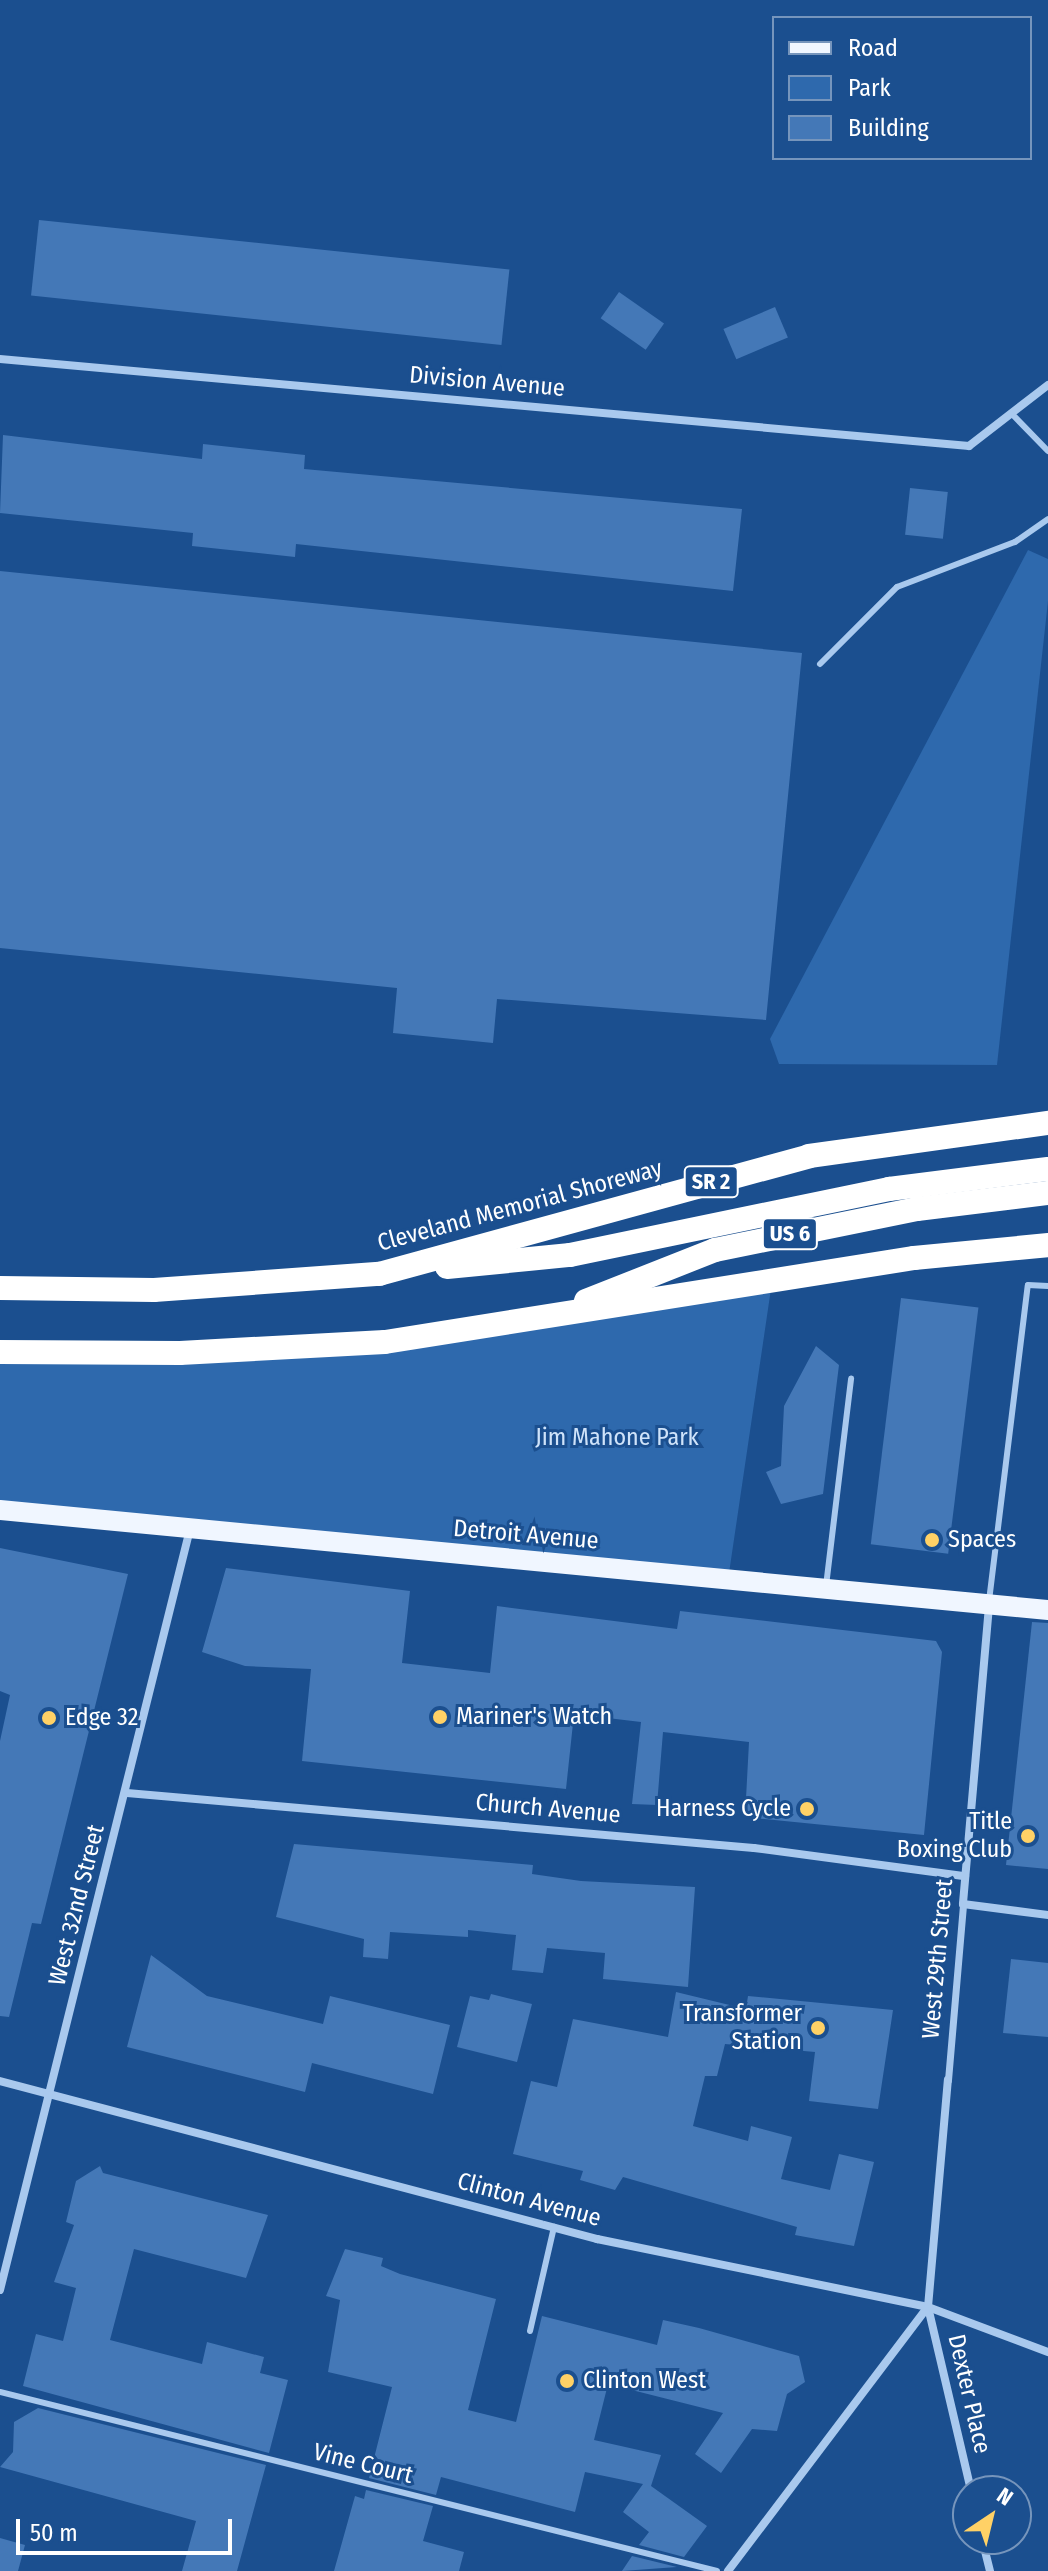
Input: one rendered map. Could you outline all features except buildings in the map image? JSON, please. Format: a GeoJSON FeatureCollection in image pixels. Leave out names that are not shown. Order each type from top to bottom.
{"type":"FeatureCollection","features":[{"type":"Feature","properties":{"kind":"highway","name":"Cleveland Memorial Shoreway"},"geometry":{"type":"LineString","coordinates":[[0,1288],[154,1290],[379,1274],[809,1156],[1048,1123]]}},
{"type":"Feature","properties":{"kind":"highway","name":"US 6"},"geometry":{"type":"LineString","coordinates":[[379,1274],[570,1255],[889,1189],[1048,1169]]}},
{"type":"Feature","properties":{"kind":"highway","name":"US 6"},"geometry":{"type":"LineString","coordinates":[[0,1352],[341,1346],[543,1318],[715,1250],[864,1218],[1048,1193]]}},
{"type":"Feature","properties":{"kind":"highway"},"geometry":{"type":"LineString","coordinates":[[543,1318],[914,1258],[1048,1245]]}},
{"type":"Feature","properties":{"kind":"main road","name":"Detroit Avenue"},"geometry":{"type":"LineString","coordinates":[[0,1510],[1048,1610]]}},
{"type":"Feature","properties":{"kind":"street","name":"Division Avenue"},"geometry":{"type":"LineString","coordinates":[[0,359],[969,446],[1011,413]]}},
{"type":"Feature","properties":{"kind":"street"},"geometry":{"type":"LineString","coordinates":[[1011,413],[1048,385]]}},
{"type":"Feature","properties":{"kind":"street","name":"West 32nd Street"},"geometry":{"type":"LineString","coordinates":[[0,2290],[127,1793],[190,1529]]}},
{"type":"Feature","properties":{"kind":"street","name":"West 29th Street"},"geometry":{"type":"LineString","coordinates":[[928,2307],[989,1605]]}},
{"type":"Feature","properties":{"kind":"street","name":"Church Avenue"},"geometry":{"type":"LineString","coordinates":[[127,1793],[754,1848],[965,1876]]}},
{"type":"Feature","properties":{"kind":"street"},"geometry":{"type":"LineString","coordinates":[[963,1904],[1048,1915]]}},
{"type":"Feature","properties":{"kind":"street","name":"Clinton Avenue"},"geometry":{"type":"LineString","coordinates":[[0,2081],[554,2227],[928,2307],[1048,2352]]}},
{"type":"Feature","properties":{"kind":"street"},"geometry":{"type":"LineString","coordinates":[[728,2571],[928,2307]]}},
{"type":"Feature","properties":{"kind":"street","name":"Dexter Place"},"geometry":{"type":"LineString","coordinates":[[928,2307],[967,2475]]}},
{"type":"Feature","properties":{"kind":"lane"},"geometry":{"type":"LineString","coordinates":[[1011,413],[1048,451]]}},
{"type":"Feature","properties":{"kind":"lane"},"geometry":{"type":"LineString","coordinates":[[820,664],[897,587],[1015,542],[1048,519]]}},
{"type":"Feature","properties":{"kind":"lane","name":"West 29th Street"},"geometry":{"type":"LineString","coordinates":[[989,1605],[1028,1285],[1048,1286]]}},
{"type":"Feature","properties":{"kind":"lane"},"geometry":{"type":"LineString","coordinates":[[826,1589],[851,1379]]}},
{"type":"Feature","properties":{"kind":"lane"},"geometry":{"type":"LineString","coordinates":[[530,2331],[554,2227]]}},
{"type":"Feature","properties":{"kind":"lane","name":"Vine Court"},"geometry":{"type":"LineString","coordinates":[[0,2392],[717,2571]]}},
{"type":"Feature","properties":{"kind":"green space"},"geometry":{"type":"Polygon","coordinates":[[[1028,550],[1048,559],[1048,601],[997,1065],[779,1064],[770,1039],[1028,550]]]}},
{"type":"Feature","properties":{"kind":"green space","name":"Jim Mahone Park"},"geometry":{"type":"Polygon","coordinates":[[[772,1282],[728,1580],[0,1510],[0,1352],[341,1346],[772,1282]]]}},
{"type":"Feature","properties":{"kind":"place","name":"Spaces"},"geometry":{"type":"Point","coordinates":[932,1540]}},
{"type":"Feature","properties":{"kind":"place","name":"Mariner's Watch"},"geometry":{"type":"Point","coordinates":[440,1717]}},
{"type":"Feature","properties":{"kind":"place","name":"Edge 32"},"geometry":{"type":"Point","coordinates":[49,1718]}},
{"type":"Feature","properties":{"kind":"place","name":"Harness Cycle"},"geometry":{"type":"Point","coordinates":[807,1809]}},
{"type":"Feature","properties":{"kind":"place","name":"Title Boxing Club"},"geometry":{"type":"Point","coordinates":[1028,1836]}},
{"type":"Feature","properties":{"kind":"place","name":"Transformer Station"},"geometry":{"type":"Point","coordinates":[818,2028]}},
{"type":"Feature","properties":{"kind":"place","name":"Clinton West"},"geometry":{"type":"Point","coordinates":[567,2381]}}]}
